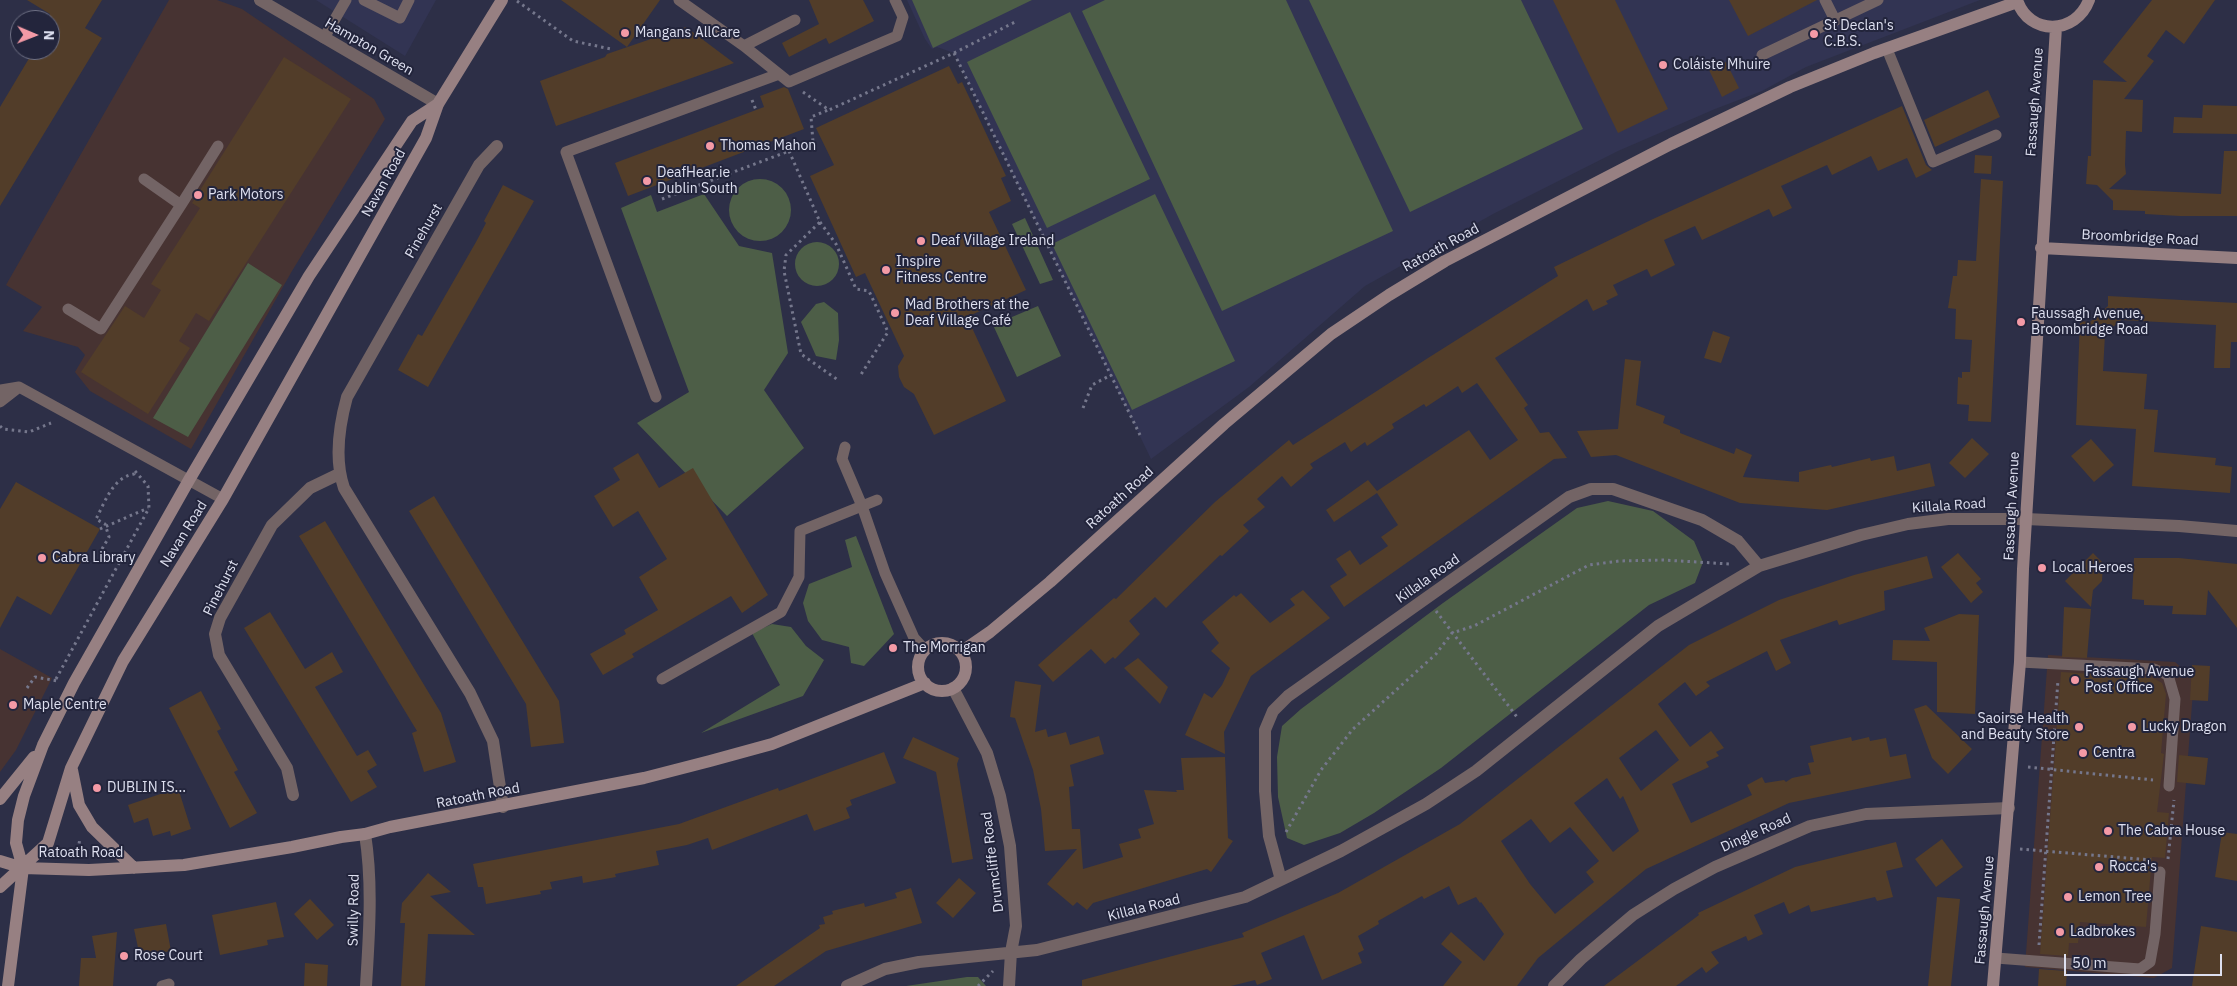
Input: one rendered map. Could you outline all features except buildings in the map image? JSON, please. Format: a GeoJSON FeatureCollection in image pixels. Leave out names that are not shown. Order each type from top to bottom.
{"type":"FeatureCollection","features":[{"type":"Feature","properties":{"kind":"main road","name":"Navan Road"},"geometry":{"type":"LineString","coordinates":[[23,868],[48,842],[71,768],[123,661],[223,499],[426,138],[438,104],[502,0]]}},
{"type":"Feature","properties":{"kind":"main road"},"geometry":{"type":"LineString","coordinates":[[2017,1],[2020,9],[2031,21],[2045,27],[2056,27],[2065,26],[2078,18],[2089,0]]}},
{"type":"Feature","properties":{"kind":"main road","name":"Ratoath Road"},"geometry":{"type":"LineString","coordinates":[[961,652],[990,632],[1050,582],[1224,424],[1331,334],[1389,295],[1445,261],[1672,144],[1790,87],[1886,48],[2017,1]]}},
{"type":"Feature","properties":{"kind":"main road","name":"Fassaugh Avenue"},"geometry":{"type":"LineString","coordinates":[[1993,986],[2020,662],[2041,248],[2056,27]]}},
{"type":"Feature","properties":{"kind":"main road","name":"Navan Road"},"geometry":{"type":"LineString","coordinates":[[23,868],[16,843],[18,820],[24,796],[43,745],[74,683],[189,480],[309,276],[412,121],[438,104]]}},
{"type":"Feature","properties":{"kind":"main road","name":"Broombridge Road"},"geometry":{"type":"LineString","coordinates":[[2041,248],[2237,258]]}},
{"type":"Feature","properties":{"kind":"main road"},"geometry":{"type":"LineString","coordinates":[[948,643],[961,652],[966,668],[964,676],[953,688],[936,690],[925,683],[919,673],[918,665],[924,650],[932,645],[948,643]]}},
{"type":"Feature","properties":{"kind":"main road","name":"Ratoath Road"},"geometry":{"type":"LineString","coordinates":[[0,861],[23,868],[99,870],[184,865],[292,847],[341,836],[366,834],[390,827],[644,778],[772,744],[925,683]]}},
{"type":"Feature","properties":{"kind":"main road","name":"Navan Road"},"geometry":{"type":"LineString","coordinates":[[0,799],[43,745]]}},
{"type":"Feature","properties":{"kind":"main road"},"geometry":{"type":"LineString","coordinates":[[71,768],[79,805],[88,820],[134,868]]}},
{"type":"Feature","properties":{"kind":"main road"},"geometry":{"type":"LineString","coordinates":[[0,887],[23,868]]}},
{"type":"Feature","properties":{"kind":"main road"},"geometry":{"type":"LineString","coordinates":[[8,986],[23,868]]}},
{"type":"Feature","properties":{"kind":"street","name":"Hampton Green"},"geometry":{"type":"LineString","coordinates":[[260,0],[438,104]]}},
{"type":"Feature","properties":{"kind":"street","name":"Pinehurst"},"geometry":{"type":"LineString","coordinates":[[498,146],[479,165],[347,398],[341,418],[339,474],[354,507],[470,692],[493,742],[503,806]]}},
{"type":"Feature","properties":{"kind":"street","name":"Pinehurst"},"geometry":{"type":"LineString","coordinates":[[293,795],[287,768],[219,655],[215,634],[220,618],[272,525],[310,488],[339,474]]}},
{"type":"Feature","properties":{"kind":"street","name":"Killala Road"},"geometry":{"type":"LineString","coordinates":[[1280,880],[1269,836],[1265,739],[1265,730],[1273,710],[1288,696],[1569,497],[1591,489],[1613,489],[1702,520],[1738,541],[1759,566]]}},
{"type":"Feature","properties":{"kind":"street","name":"Killala Road"},"geometry":{"type":"LineString","coordinates":[[1011,952],[1037,950],[1245,897],[1341,851],[1426,804],[1476,770],[1658,626],[1759,566],[1861,535],[1908,524],[1948,518],[2026,519],[2179,526],[2237,531]]}},
{"type":"Feature","properties":{"kind":"street","name":"Drumcliffe Road"},"geometry":{"type":"LineString","coordinates":[[953,688],[987,753],[1000,796],[1010,846],[1016,926],[1011,952],[1009,986]]}},
{"type":"Feature","properties":{"kind":"street","name":"Dingle Road"},"geometry":{"type":"LineString","coordinates":[[1554,986],[1581,959],[1633,915],[1674,889],[1715,867],[1810,826],[1866,814],[2009,808]]}},
{"type":"Feature","properties":{"kind":"street","name":"Swilly Road"},"geometry":{"type":"LineString","coordinates":[[366,834],[369,857],[370,896],[366,986]]}},
{"type":"Feature","properties":{"kind":"street"},"geometry":{"type":"LineString","coordinates":[[847,986],[885,969],[919,962],[1011,952]]}},
{"type":"Feature","properties":{"kind":"lane"},"geometry":{"type":"LineString","coordinates":[[324,38],[346,0]]}},
{"type":"Feature","properties":{"kind":"lane"},"geometry":{"type":"LineString","coordinates":[[364,0],[400,18],[409,0]]}},
{"type":"Feature","properties":{"kind":"lane"},"geometry":{"type":"LineString","coordinates":[[679,0],[744,46],[789,82],[897,36],[903,17],[895,0]]}},
{"type":"Feature","properties":{"kind":"lane"},"geometry":{"type":"LineString","coordinates":[[1825,0],[1835,20]]}},
{"type":"Feature","properties":{"kind":"lane"},"geometry":{"type":"LineString","coordinates":[[1762,55],[1878,0]]}},
{"type":"Feature","properties":{"kind":"lane"},"geometry":{"type":"LineString","coordinates":[[744,46],[795,20]]}},
{"type":"Feature","properties":{"kind":"lane"},"geometry":{"type":"LineString","coordinates":[[1886,48],[1933,162],[1996,135]]}},
{"type":"Feature","properties":{"kind":"lane"},"geometry":{"type":"LineString","coordinates":[[656,397],[566,152],[779,74]]}},
{"type":"Feature","properties":{"kind":"lane"},"geometry":{"type":"LineString","coordinates":[[68,309],[101,329],[218,146]]}},
{"type":"Feature","properties":{"kind":"lane"},"geometry":{"type":"LineString","coordinates":[[144,179],[180,205]]}},
{"type":"Feature","properties":{"kind":"lane"},"geometry":{"type":"LineString","coordinates":[[0,402],[19,387]]}},
{"type":"Feature","properties":{"kind":"lane"},"geometry":{"type":"LineString","coordinates":[[0,390],[19,387],[223,499]]}},
{"type":"Feature","properties":{"kind":"lane"},"geometry":{"type":"LineString","coordinates":[[845,447],[842,460],[862,506],[885,573],[914,638],[924,650]]}},
{"type":"Feature","properties":{"kind":"lane"},"geometry":{"type":"LineString","coordinates":[[662,679],[781,612],[799,577],[800,531],[878,500]]}},
{"type":"Feature","properties":{"kind":"lane"},"geometry":{"type":"LineString","coordinates":[[2020,662],[2154,669],[2168,675],[2175,699],[2169,784]]}},
{"type":"Feature","properties":{"kind":"lane"},"geometry":{"type":"LineString","coordinates":[[1996,958],[2140,969],[2150,962],[2155,934],[2160,872]]}},
{"type":"Feature","properties":{"kind":"path"},"geometry":{"type":"LineString","coordinates":[[516,0],[574,41],[611,49]]}},
{"type":"Feature","properties":{"kind":"path"},"geometry":{"type":"LineString","coordinates":[[662,198],[813,142],[811,117],[954,53],[1015,22]]}},
{"type":"Feature","properties":{"kind":"path"},"geometry":{"type":"LineString","coordinates":[[954,53],[1140,435]]}},
{"type":"Feature","properties":{"kind":"path"},"geometry":{"type":"LineString","coordinates":[[789,82],[829,110]]}},
{"type":"Feature","properties":{"kind":"path"},"geometry":{"type":"LineString","coordinates":[[789,151],[820,222],[836,244],[856,289],[868,291],[888,332],[860,376]]}},
{"type":"Feature","properties":{"kind":"path"},"geometry":{"type":"LineString","coordinates":[[820,222],[786,255],[784,271],[801,354],[838,380]]}},
{"type":"Feature","properties":{"kind":"path"},"geometry":{"type":"LineString","coordinates":[[1083,408],[1092,385],[1111,375]]}},
{"type":"Feature","properties":{"kind":"path"},"geometry":{"type":"LineString","coordinates":[[0,426],[3,429],[29,432],[56,422]]}},
{"type":"Feature","properties":{"kind":"path"},"geometry":{"type":"LineString","coordinates":[[52,689],[55,680],[149,508],[148,486],[136,471],[128,466]]}},
{"type":"Feature","properties":{"kind":"path"},"geometry":{"type":"LineString","coordinates":[[102,549],[109,538],[105,524],[96,519],[115,484],[121,478],[134,474],[136,471]]}},
{"type":"Feature","properties":{"kind":"path"},"geometry":{"type":"LineString","coordinates":[[100,529],[149,508]]}},
{"type":"Feature","properties":{"kind":"path"},"geometry":{"type":"LineString","coordinates":[[1275,858],[1290,823],[1321,770],[1353,729],[1436,654],[1452,633],[1474,626],[1589,565],[1620,561],[1663,560],[1759,566]]}},
{"type":"Feature","properties":{"kind":"path"},"geometry":{"type":"LineString","coordinates":[[1426,599],[1527,730]]}},
{"type":"Feature","properties":{"kind":"path"},"geometry":{"type":"LineString","coordinates":[[2038,961],[2050,770],[2060,664]]}},
{"type":"Feature","properties":{"kind":"path"},"geometry":{"type":"LineString","coordinates":[[27,688],[35,677],[74,683]]}},
{"type":"Feature","properties":{"kind":"path"},"geometry":{"type":"LineString","coordinates":[[2012,765],[2169,784],[2175,789],[2167,861]]}},
{"type":"Feature","properties":{"kind":"path"},"geometry":{"type":"LineString","coordinates":[[78,850],[80,832]]}},
{"type":"Feature","properties":{"kind":"path"},"geometry":{"type":"LineString","coordinates":[[2006,847],[2157,860]]}},
{"type":"Feature","properties":{"kind":"shaded area","name":"Park Motors"},"geometry":{"type":"Polygon","coordinates":[[[169,0],[217,0],[242,9],[374,99],[385,119],[292,271],[191,449],[90,391],[75,372],[85,355],[78,347],[23,331],[42,307],[6,285],[169,0]]]}},
{"type":"Feature","properties":{"kind":"shaded area"},"geometry":{"type":"Polygon","coordinates":[[[316,0],[436,0],[405,56],[316,0]]]}},
{"type":"Feature","properties":{"kind":"shaded area"},"geometry":{"type":"Polygon","coordinates":[[[907,0],[1980,0],[1806,67],[1762,91],[1618,151],[1493,214],[1365,286],[1249,387],[1151,459],[954,53],[937,47],[932,49],[925,39],[907,0]]]}},
{"type":"Feature","properties":{"kind":"shaded area","name":"Maple Centre"},"geometry":{"type":"Polygon","coordinates":[[[0,649],[52,678],[16,750],[0,772],[0,649]]]}},
{"type":"Feature","properties":{"kind":"shaded area"},"geometry":{"type":"Polygon","coordinates":[[[2048,655],[2175,662],[2194,678],[2172,968],[2154,978],[2025,967],[2048,655]]]}},
{"type":"Feature","properties":{"kind":"green space"},"geometry":{"type":"Polygon","coordinates":[[[912,0],[1032,0],[933,48],[912,0]]]}},
{"type":"Feature","properties":{"kind":"green space"},"geometry":{"type":"Polygon","coordinates":[[[1105,0],[1286,0],[1393,231],[1222,311],[1082,11],[1105,0]]]}},
{"type":"Feature","properties":{"kind":"green space"},"geometry":{"type":"Polygon","coordinates":[[[1309,0],[1521,0],[1583,129],[1410,212],[1309,0]]]}},
{"type":"Feature","properties":{"kind":"green space"},"geometry":{"type":"Polygon","coordinates":[[[1070,12],[1150,179],[1047,228],[967,62],[1070,12]]]}},
{"type":"Feature","properties":{"kind":"green space"},"geometry":{"type":"Polygon","coordinates":[[[754,179],[766,179],[782,188],[789,198],[791,210],[789,222],[782,232],[766,241],[754,241],[743,236],[734,227],[729,216],[729,204],[734,193],[743,184],[754,179]]]}},
{"type":"Feature","properties":{"kind":"green space"},"geometry":{"type":"Polygon","coordinates":[[[704,194],[739,246],[772,253],[788,353],[764,390],[804,448],[727,516],[637,423],[689,392],[621,208],[651,195],[657,212],[704,194]]]}},
{"type":"Feature","properties":{"kind":"green space"},"geometry":{"type":"Polygon","coordinates":[[[1155,194],[1235,361],[1132,410],[1052,244],[1155,194]]]}},
{"type":"Feature","properties":{"kind":"green space"},"geometry":{"type":"Polygon","coordinates":[[[1025,218],[1053,280],[1040,284],[1012,224],[1025,218]]]}},
{"type":"Feature","properties":{"kind":"green space"},"geometry":{"type":"Polygon","coordinates":[[[817,242],[829,246],[835,252],[839,264],[835,276],[829,282],[817,286],[805,282],[799,276],[795,264],[799,252],[805,246],[817,242]]]}},
{"type":"Feature","properties":{"kind":"green space"},"geometry":{"type":"Polygon","coordinates":[[[248,263],[282,285],[188,437],[153,418],[248,263]]]}},
{"type":"Feature","properties":{"kind":"green space"},"geometry":{"type":"Polygon","coordinates":[[[824,302],[838,313],[839,340],[836,360],[816,356],[801,322],[816,304],[824,302]]]}},
{"type":"Feature","properties":{"kind":"green space"},"geometry":{"type":"Polygon","coordinates":[[[1038,306],[1061,356],[1017,377],[993,325],[1038,306]]]}},
{"type":"Feature","properties":{"kind":"green space"},"geometry":{"type":"Polygon","coordinates":[[[1608,501],[1653,511],[1694,541],[1703,562],[1695,583],[1649,605],[1441,768],[1374,813],[1340,833],[1304,845],[1287,838],[1278,797],[1277,757],[1282,726],[1301,709],[1443,603],[1577,508],[1608,501]]]}},
{"type":"Feature","properties":{"kind":"green space"},"geometry":{"type":"Polygon","coordinates":[[[856,536],[894,634],[864,666],[851,663],[849,647],[822,640],[808,621],[803,603],[809,584],[852,567],[845,540],[856,536]]]}},
{"type":"Feature","properties":{"kind":"green space"},"geometry":{"type":"Polygon","coordinates":[[[772,624],[791,627],[806,646],[824,660],[803,696],[701,733],[780,685],[752,633],[772,624]]]}},
{"type":"Feature","properties":{"kind":"green space"},"geometry":{"type":"Polygon","coordinates":[[[978,977],[986,986],[906,986],[978,977]]]}},
{"type":"Feature","properties":{"kind":"place","name":"Mangans AllCare"},"geometry":{"type":"Point","coordinates":[625,33]}},
{"type":"Feature","properties":{"kind":"place","name":"St Declan's C.B.S."},"geometry":{"type":"Point","coordinates":[1814,34]}},
{"type":"Feature","properties":{"kind":"place","name":"Coláiste Mhuire"},"geometry":{"type":"Point","coordinates":[1663,65]}},
{"type":"Feature","properties":{"kind":"place","name":"Thomas Mahon"},"geometry":{"type":"Point","coordinates":[710,146]}},
{"type":"Feature","properties":{"kind":"place","name":"DeafHear.ie Dublin South"},"geometry":{"type":"Point","coordinates":[647,181]}},
{"type":"Feature","properties":{"kind":"place","name":"Park Motors"},"geometry":{"type":"Point","coordinates":[198,195]}},
{"type":"Feature","properties":{"kind":"place","name":"Deaf Village Ireland"},"geometry":{"type":"Point","coordinates":[921,241]}},
{"type":"Feature","properties":{"kind":"place","name":"Inspire Fitness Centre"},"geometry":{"type":"Point","coordinates":[886,270]}},
{"type":"Feature","properties":{"kind":"place","name":"Mad Brothers at the Deaf Village Café"},"geometry":{"type":"Point","coordinates":[895,313]}},
{"type":"Feature","properties":{"kind":"place","name":"Faussagh Avenue, Broombridge Road"},"geometry":{"type":"Point","coordinates":[2021,322]}},
{"type":"Feature","properties":{"kind":"place","name":"Cabra Library"},"geometry":{"type":"Point","coordinates":[42,558]}},
{"type":"Feature","properties":{"kind":"place","name":"Local Heroes"},"geometry":{"type":"Point","coordinates":[2042,568]}},
{"type":"Feature","properties":{"kind":"place","name":"The Morrigan"},"geometry":{"type":"Point","coordinates":[893,648]}},
{"type":"Feature","properties":{"kind":"place","name":"Fassaugh Avenue Post Office"},"geometry":{"type":"Point","coordinates":[2075,680]}},
{"type":"Feature","properties":{"kind":"place","name":"Maple Centre"},"geometry":{"type":"Point","coordinates":[13,705]}},
{"type":"Feature","properties":{"kind":"place","name":"Saoirse Health and Beauty Store"},"geometry":{"type":"Point","coordinates":[2079,727]}},
{"type":"Feature","properties":{"kind":"place","name":"Lucky Dragon"},"geometry":{"type":"Point","coordinates":[2132,727]}},
{"type":"Feature","properties":{"kind":"place","name":"Centra"},"geometry":{"type":"Point","coordinates":[2083,753]}},
{"type":"Feature","properties":{"kind":"place","name":"DUBLIN IS..."},"geometry":{"type":"Point","coordinates":[97,788]}},
{"type":"Feature","properties":{"kind":"place","name":"The Cabra House"},"geometry":{"type":"Point","coordinates":[2108,831]}},
{"type":"Feature","properties":{"kind":"place","name":"Rocca's"},"geometry":{"type":"Point","coordinates":[2099,867]}},
{"type":"Feature","properties":{"kind":"place","name":"Lemon Tree"},"geometry":{"type":"Point","coordinates":[2068,897]}},
{"type":"Feature","properties":{"kind":"place","name":"Ladbrokes"},"geometry":{"type":"Point","coordinates":[2060,932]}},
{"type":"Feature","properties":{"kind":"place","name":"Rose Court"},"geometry":{"type":"Point","coordinates":[124,956]}}]}
